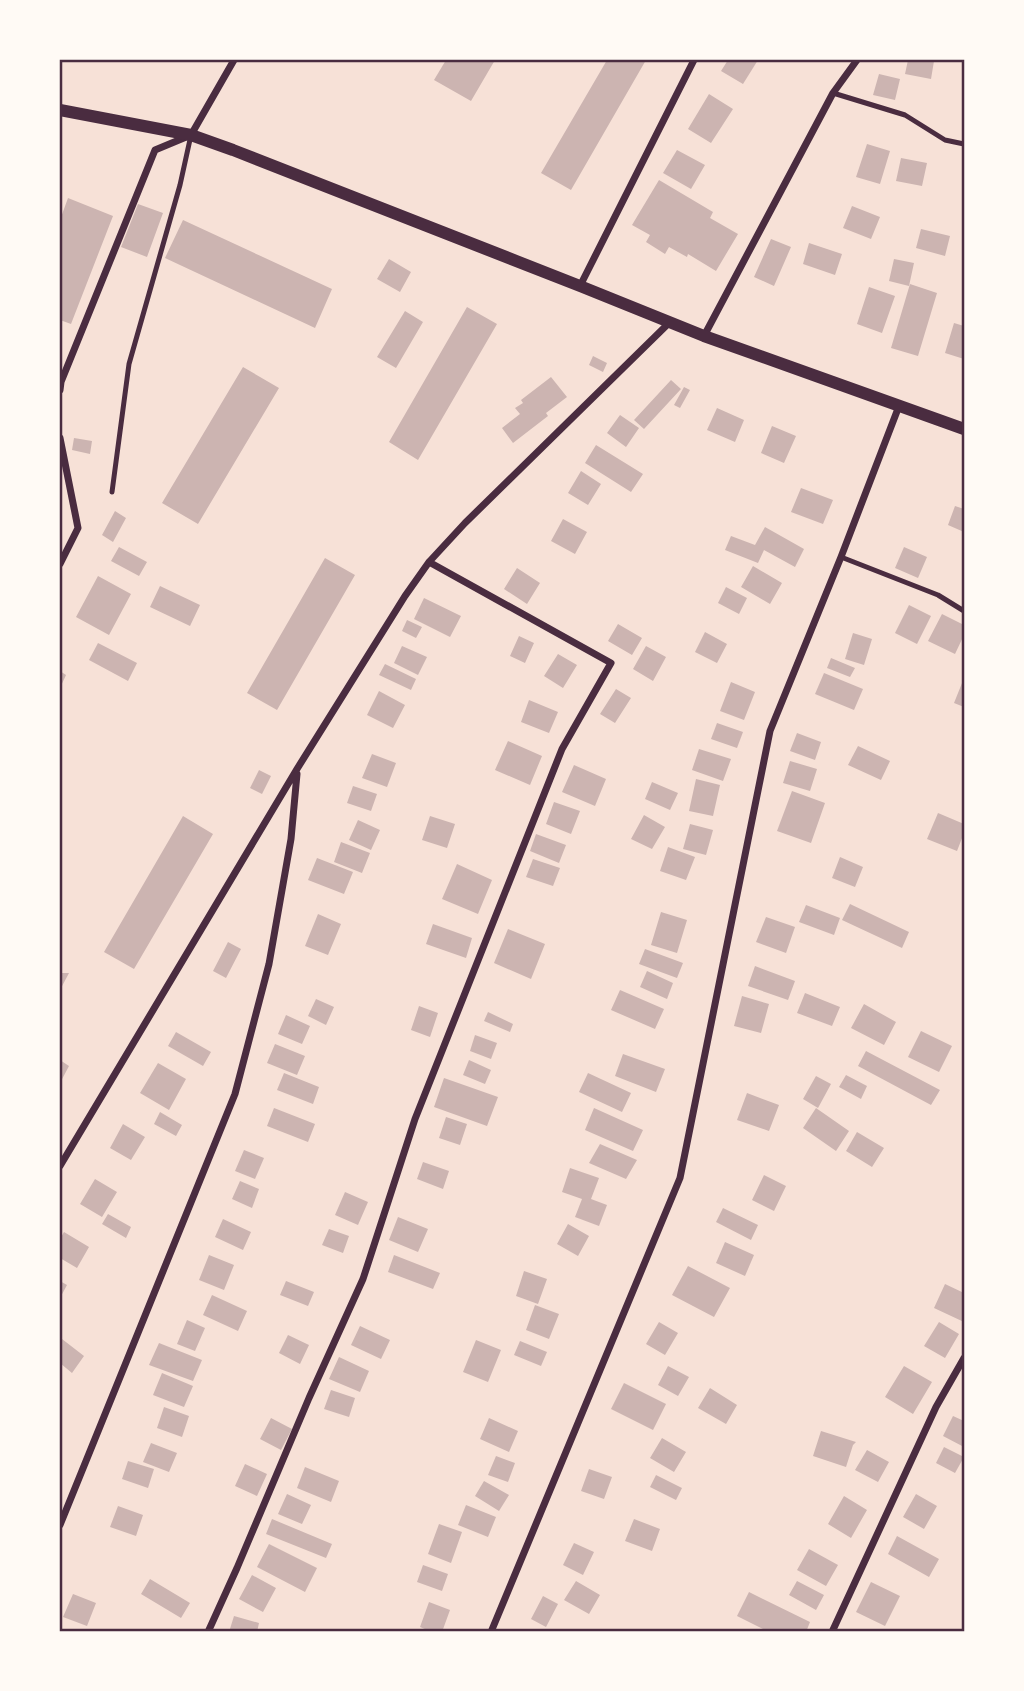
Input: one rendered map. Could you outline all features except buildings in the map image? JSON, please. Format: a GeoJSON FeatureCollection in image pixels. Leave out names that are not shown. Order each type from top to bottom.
{"type":"FeatureCollection","features":[{"type":"Feature","properties":{"kind":"street"},"geometry":{"type":"LineString","coordinates":[[60,390],[155,150],[191,135],[234,60]]}},
{"type":"Feature","properties":{"kind":"street"},"geometry":{"type":"LineString","coordinates":[[580,286],[694,60]]}},
{"type":"Feature","properties":{"kind":"street"},"geometry":{"type":"LineString","coordinates":[[704,337],[833,93],[857,60]]}},
{"type":"Feature","properties":{"kind":"street"},"geometry":{"type":"LineString","coordinates":[[60,112],[191,135],[704,337],[964,429]]}},
{"type":"Feature","properties":{"kind":"street"},"geometry":{"type":"LineString","coordinates":[[60,1166],[297,769],[429,562],[465,523],[670,322]]}},
{"type":"Feature","properties":{"kind":"street"},"geometry":{"type":"LineString","coordinates":[[491,1632],[680,1178],[770,731],[899,406]]}},
{"type":"Feature","properties":{"kind":"street"},"geometry":{"type":"LineString","coordinates":[[60,438],[78,528],[60,564]]}},
{"type":"Feature","properties":{"kind":"street"},"geometry":{"type":"LineString","coordinates":[[208,1632],[363,1279],[415,1119],[562,749],[611,663],[429,562]]}},
{"type":"Feature","properties":{"kind":"street"},"geometry":{"type":"LineString","coordinates":[[60,1525],[235,1094],[269,964],[291,839],[297,769]]}},
{"type":"Feature","properties":{"kind":"street"},"geometry":{"type":"LineString","coordinates":[[832,1632],[930,1418],[964,1358]]}},
{"type":"Feature","properties":{"kind":"lane"},"geometry":{"type":"LineString","coordinates":[[833,93],[905,115],[945,140],[964,144]]}},
{"type":"Feature","properties":{"kind":"lane"},"geometry":{"type":"LineString","coordinates":[[112,492],[130,364],[180,185],[191,135]]}},
{"type":"Feature","properties":{"kind":"lane"},"geometry":{"type":"LineString","coordinates":[[841,557],[938,594],[964,611]]}}]}
